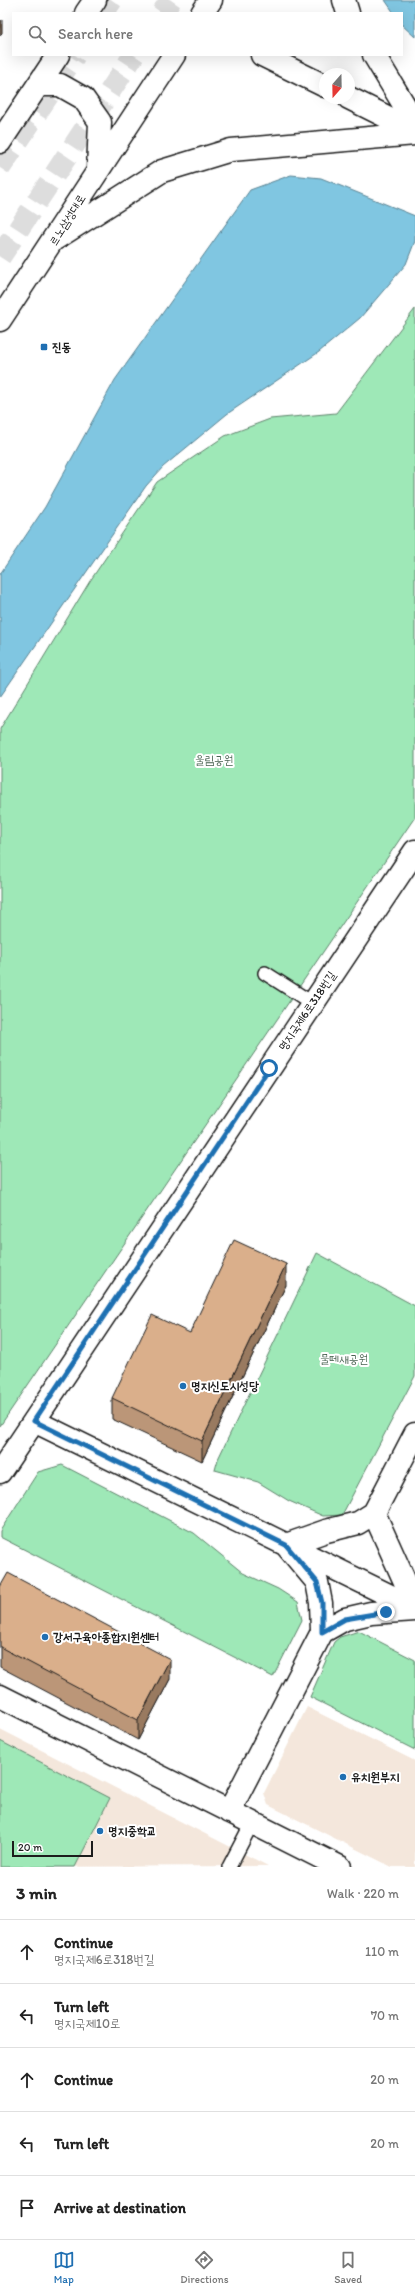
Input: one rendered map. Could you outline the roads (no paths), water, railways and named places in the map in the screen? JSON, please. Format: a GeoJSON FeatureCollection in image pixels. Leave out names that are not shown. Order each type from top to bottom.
{"type":"FeatureCollection","features":[{"type":"Feature","properties":{"kind":"street"},"geometry":{"type":"LineString","coordinates":[[87,12],[95,0]]}},
{"type":"Feature","properties":{"kind":"street"},"geometry":{"type":"LineString","coordinates":[[203,12],[211,0]]}},
{"type":"Feature","properties":{"kind":"street"},"geometry":{"type":"LineString","coordinates":[[344,0],[348,12]]}},
{"type":"Feature","properties":{"kind":"street"},"geometry":{"type":"LineString","coordinates":[[0,142],[57,56]]}},
{"type":"Feature","properties":{"kind":"street","name":"르노삼성대로"},"geometry":{"type":"LineString","coordinates":[[0,320],[55,239],[131,117],[173,56]]}},
{"type":"Feature","properties":{"kind":"street"},"geometry":{"type":"LineString","coordinates":[[264,56],[319,83]]}},
{"type":"Feature","properties":{"kind":"street"},"geometry":{"type":"LineString","coordinates":[[375,56],[415,123]]}},
{"type":"Feature","properties":{"kind":"street"},"geometry":{"type":"LineString","coordinates":[[38,85],[60,85],[83,98],[100,122],[98,170]]}},
{"type":"Feature","properties":{"kind":"street"},"geometry":{"type":"LineString","coordinates":[[355,101],[415,131]]}},
{"type":"Feature","properties":{"kind":"street"},"geometry":{"type":"LineString","coordinates":[[55,239],[162,171],[231,150],[415,134]]}},
{"type":"Feature","properties":{"kind":"street","name":"명지국제6로318번길"},"geometry":{"type":"LineString","coordinates":[[0,1472],[415,851]]}},
{"type":"Feature","properties":{"kind":"street"},"geometry":{"type":"LineString","coordinates":[[34,1421],[415,1609]]}},
{"type":"Feature","properties":{"kind":"street"},"geometry":{"type":"LineString","coordinates":[[286,1545],[326,1531],[358,1523],[374,1513],[415,1434]]}},
{"type":"Feature","properties":{"kind":"street"},"geometry":{"type":"LineString","coordinates":[[374,1513],[415,1604]]}},
{"type":"Feature","properties":{"kind":"street"},"geometry":{"type":"LineString","coordinates":[[229,1812],[322,1632],[322,1603],[317,1582],[286,1545]]}},
{"type":"Feature","properties":{"kind":"street"},"geometry":{"type":"LineString","coordinates":[[322,1632],[345,1619],[371,1613],[415,1609]]}},
{"type":"Feature","properties":{"kind":"street"},"geometry":{"type":"LineString","coordinates":[[0,1696],[340,1867]]}},
{"type":"Feature","properties":{"kind":"lane"},"geometry":{"type":"LineString","coordinates":[[265,973],[312,1003]]}},
{"type":"Feature","properties":{"kind":"lane"},"geometry":{"type":"LineString","coordinates":[[229,1867],[252,1823]]}},
{"type":"Feature","properties":{"kind":"water"},"geometry":{"type":"Polygon","coordinates":[[[385,0],[415,0],[415,37],[403,26],[403,12],[393,12],[385,0]]]}},
{"type":"Feature","properties":{"kind":"water"},"geometry":{"type":"Polygon","coordinates":[[[291,175],[321,178],[415,216],[415,241],[406,264],[360,318],[319,352],[227,414],[163,467],[146,486],[0,697],[0,574],[45,507],[115,380],[250,190],[291,175]]]}},
{"type":"Feature","properties":{"kind":"tunnel"},"geometry":{"type":"LineString","coordinates":[[104,12],[112,0]]}},
{"type":"Feature","properties":{"kind":"tunnel"},"geometry":{"type":"LineString","coordinates":[[163,12],[171,0]]}},
{"type":"Feature","properties":{"kind":"tunnel"},"geometry":{"type":"LineString","coordinates":[[0,168],[74,56]]}},
{"type":"Feature","properties":{"kind":"tunnel"},"geometry":{"type":"LineString","coordinates":[[0,257],[133,56]]}},
{"type":"Feature","properties":{"kind":"place","name":"진동"},"geometry":{"type":"Point","coordinates":[44,347]}},
{"type":"Feature","properties":{"kind":"place","name":"명지신도시성당"},"geometry":{"type":"Point","coordinates":[183,1386]}},
{"type":"Feature","properties":{"kind":"place","name":"강서구육아종합지원센터"},"geometry":{"type":"Point","coordinates":[45,1637]}},
{"type":"Feature","properties":{"kind":"place","name":"유치원부지"},"geometry":{"type":"Point","coordinates":[343,1777]}},
{"type":"Feature","properties":{"kind":"place","name":"명지중학교"},"geometry":{"type":"Point","coordinates":[100,1831]}},
{"type":"Feature","properties":{"kind":"park label","name":"울림공원"},"geometry":{"type":"Point","coordinates":[214,760]}},
{"type":"Feature","properties":{"kind":"park label","name":"물떼새공원"},"geometry":{"type":"Point","coordinates":[344,1359]}}]}
